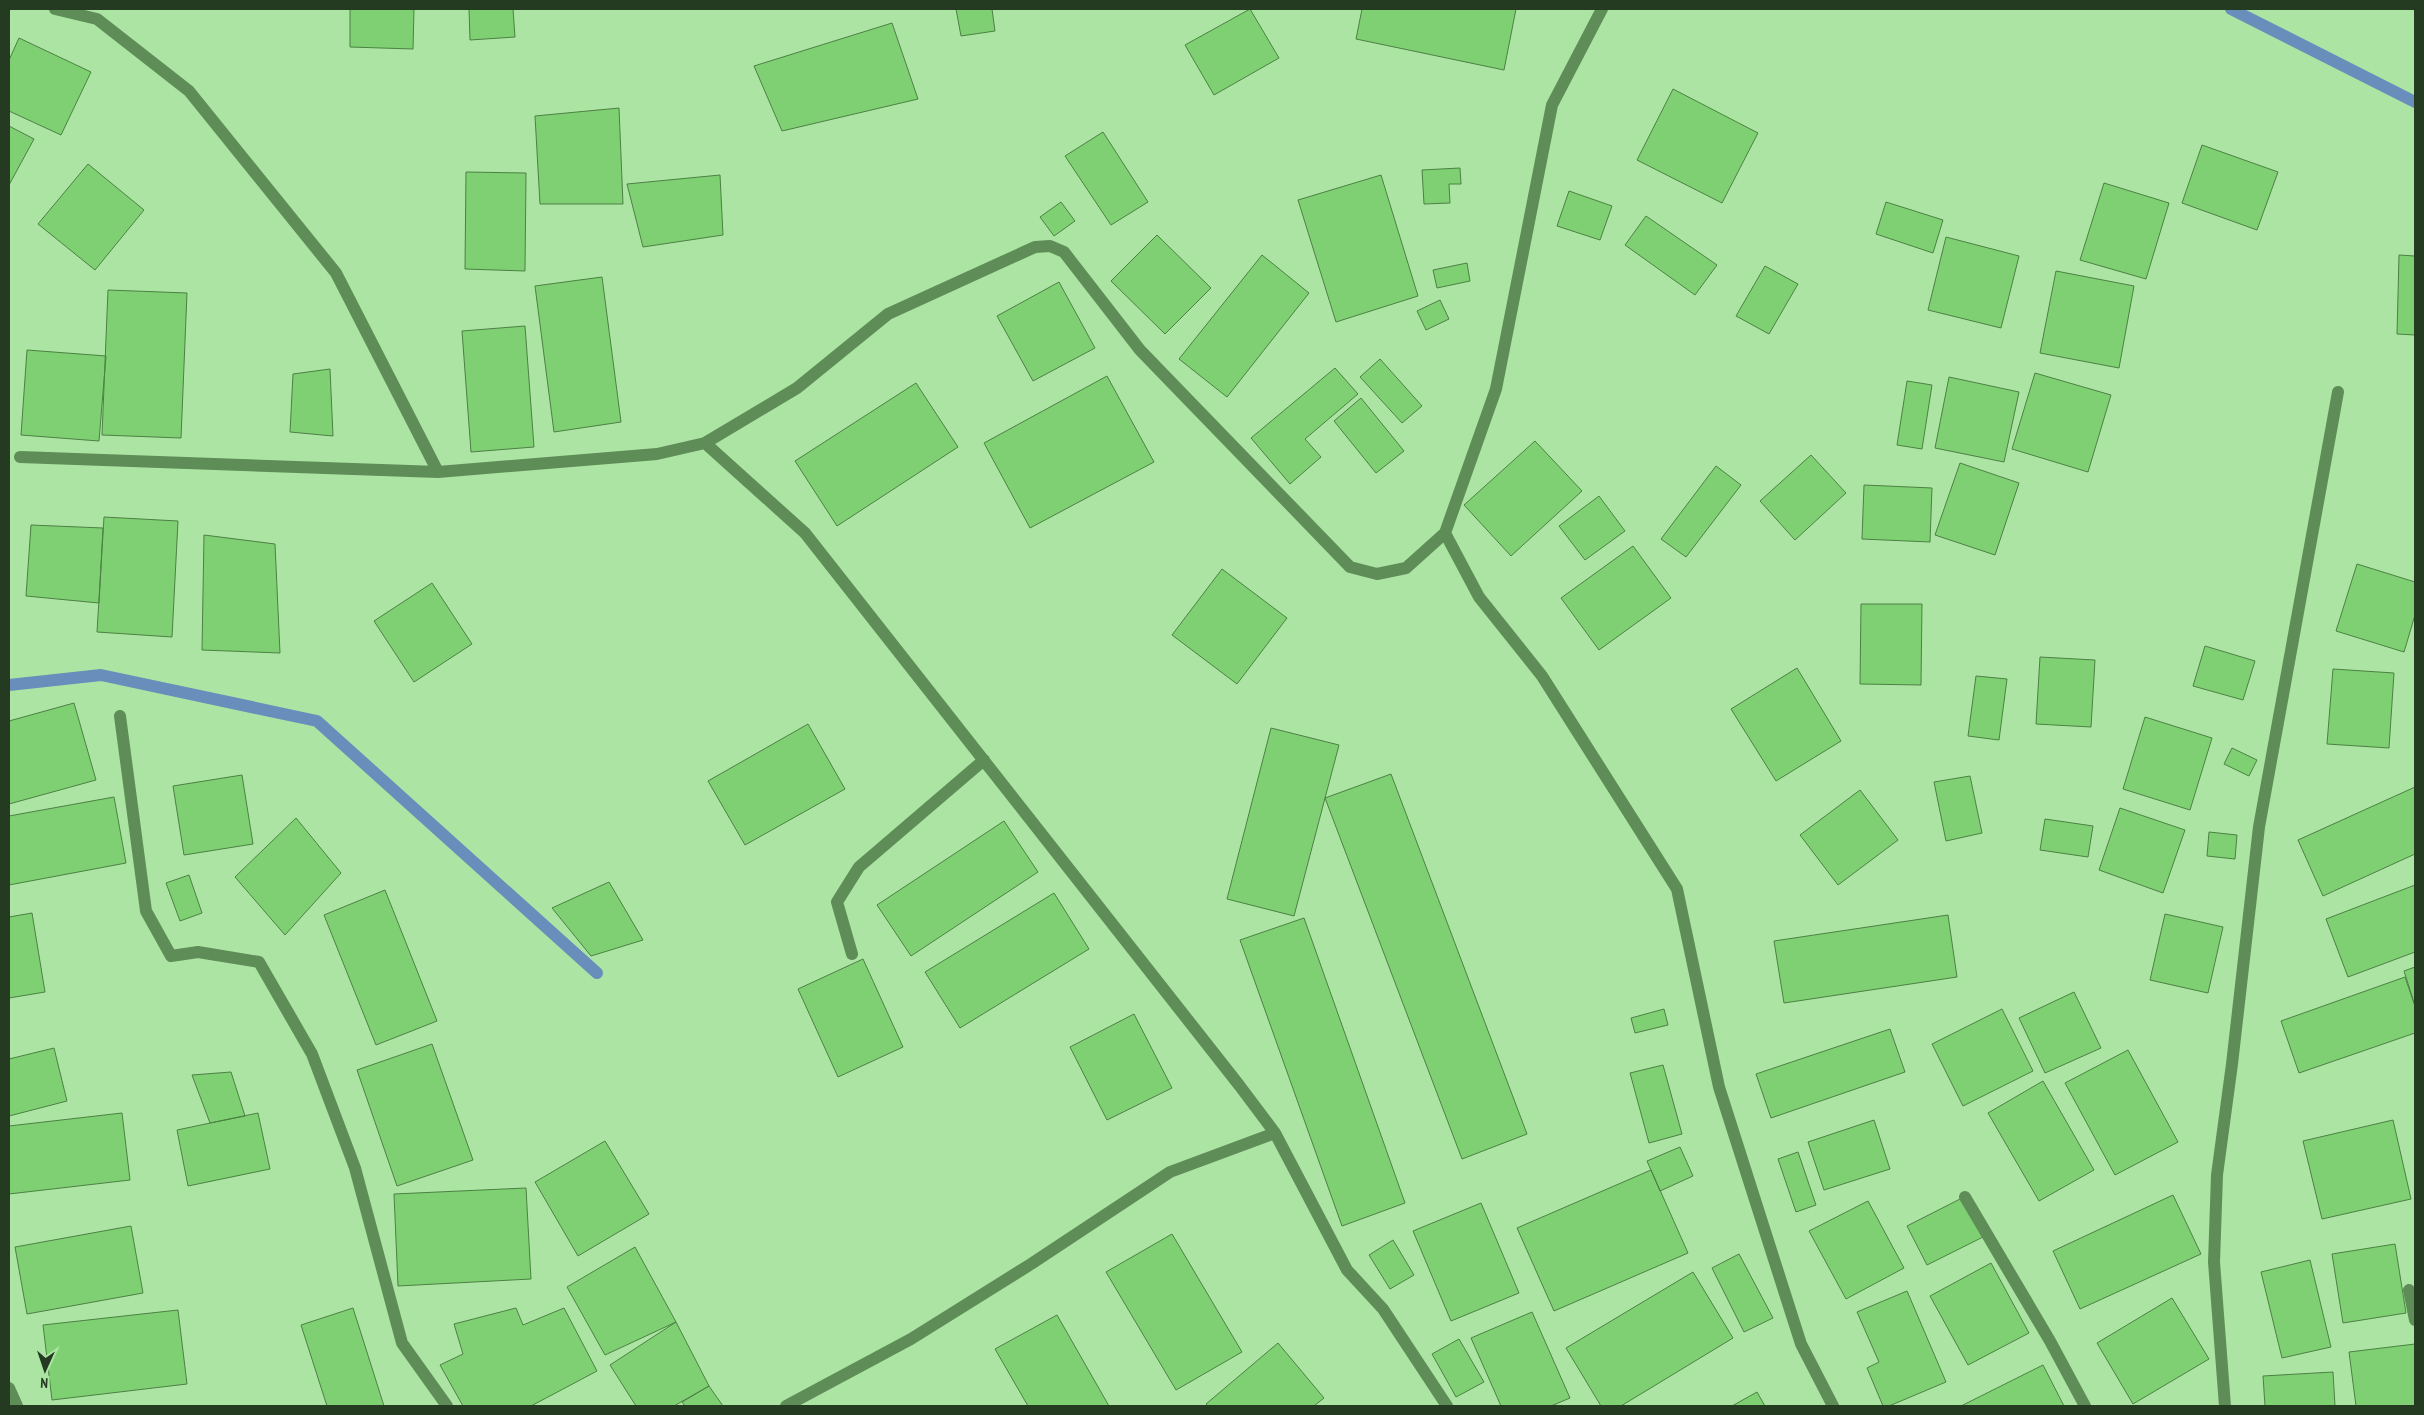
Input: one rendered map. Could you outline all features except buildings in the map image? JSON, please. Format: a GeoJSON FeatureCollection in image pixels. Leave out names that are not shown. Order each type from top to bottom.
{"type":"FeatureCollection","features":[{"type":"Feature","properties":{"kind":"street"},"geometry":{"type":"LineString","coordinates":[[55,9],[96,19],[190,91],[336,274],[438,472]]}},
{"type":"Feature","properties":{"kind":"street"},"geometry":{"type":"LineString","coordinates":[[20,457],[438,472],[657,454],[705,444],[796,388],[888,314],[1035,248],[1050,246],[1064,252],[1140,350],[1350,567],[1376,574],[1406,568],[1445,533],[1496,389],[1552,105],[1602,9]]}},
{"type":"Feature","properties":{"kind":"street"},"geometry":{"type":"LineString","coordinates":[[2225,1406],[2214,1262],[2217,1175],[2232,1064],[2259,827],[2338,392]]}},
{"type":"Feature","properties":{"kind":"street"},"geometry":{"type":"LineString","coordinates":[[705,444],[805,533],[1275,1133],[1347,1270],[1383,1309],[1446,1406]]}},
{"type":"Feature","properties":{"kind":"street"},"geometry":{"type":"LineString","coordinates":[[1445,533],[1479,597],[1542,676],[1677,889],[1719,1087],[1801,1344],[1833,1406]]}},
{"type":"Feature","properties":{"kind":"street"},"geometry":{"type":"LineString","coordinates":[[120,716],[146,911],[171,956],[198,952],[259,962],[312,1054],[329,1098],[355,1168],[402,1343],[447,1406]]}},
{"type":"Feature","properties":{"kind":"street"},"geometry":{"type":"LineString","coordinates":[[852,954],[837,902],[859,867],[984,760]]}},
{"type":"Feature","properties":{"kind":"street"},"geometry":{"type":"LineString","coordinates":[[786,1406],[911,1339],[1031,1264],[1170,1172],[1275,1133]]}},
{"type":"Feature","properties":{"kind":"street"},"geometry":{"type":"LineString","coordinates":[[1965,1197],[2085,1406]]}},
{"type":"Feature","properties":{"kind":"street"},"geometry":{"type":"LineString","coordinates":[[2409,1290],[2415,1320]]}},
{"type":"Feature","properties":{"kind":"street"},"geometry":{"type":"LineString","coordinates":[[9,1388],[17,1406]]}},
{"type":"Feature","properties":{"kind":"waterway"},"geometry":{"type":"LineString","coordinates":[[2231,9],[2415,102]]}},
{"type":"Feature","properties":{"kind":"waterway"},"geometry":{"type":"LineString","coordinates":[[9,685],[101,675],[317,721],[597,973]]}}]}
